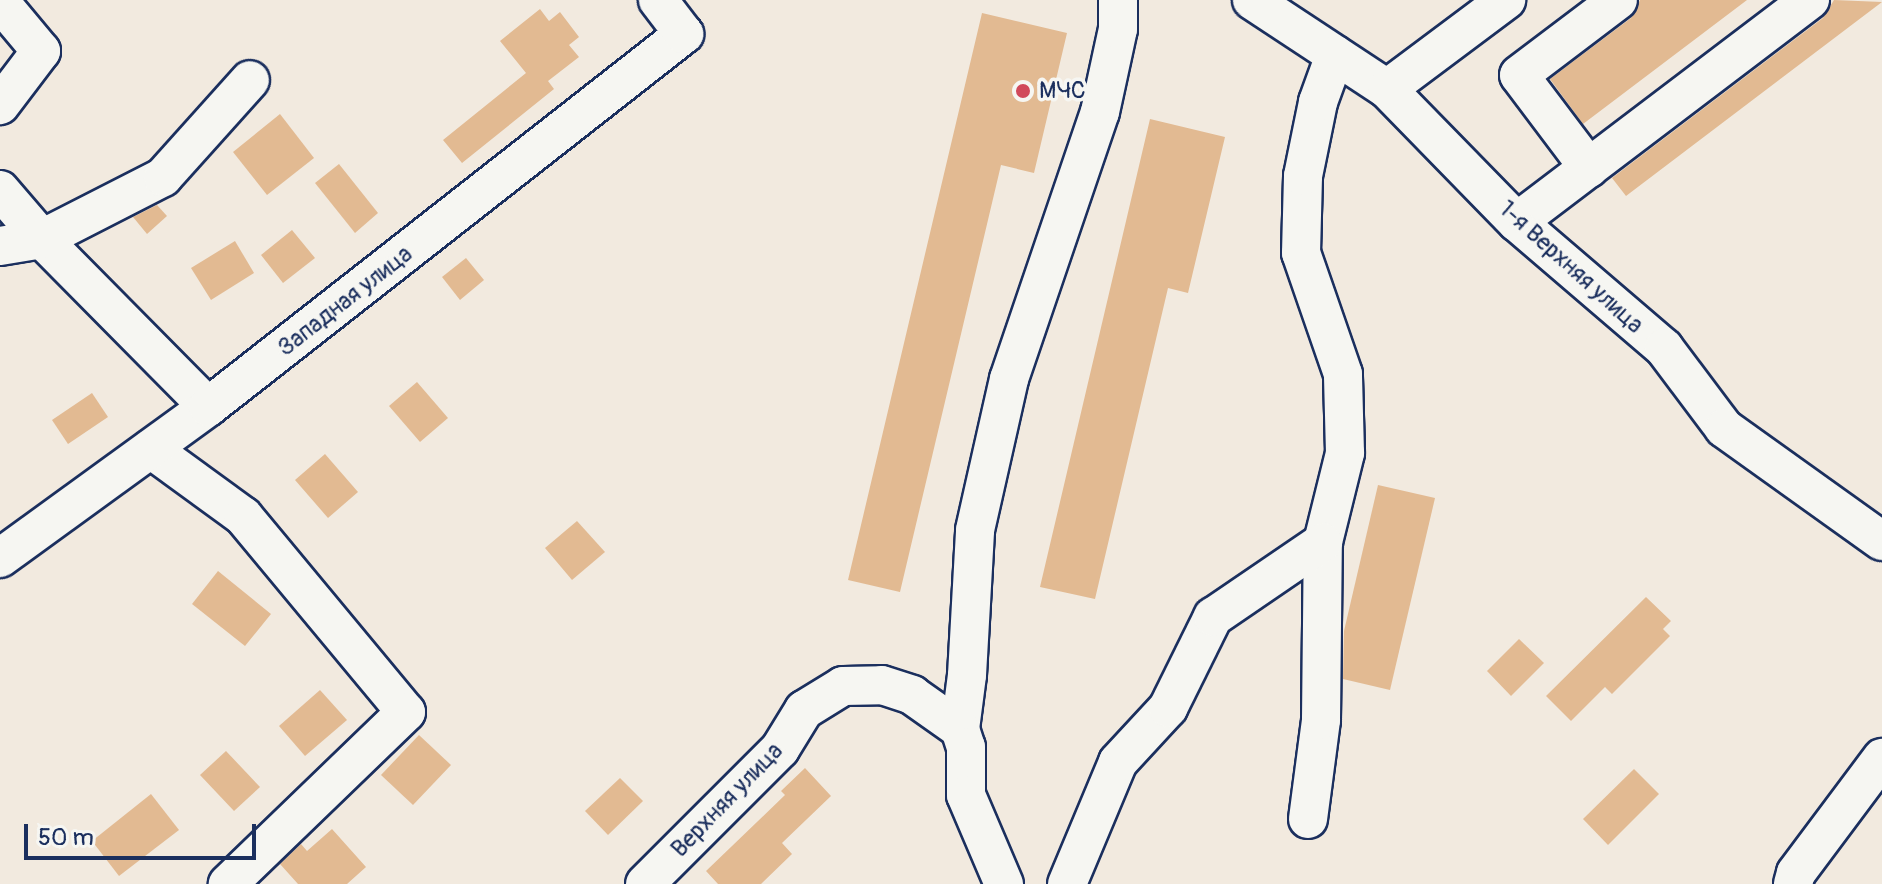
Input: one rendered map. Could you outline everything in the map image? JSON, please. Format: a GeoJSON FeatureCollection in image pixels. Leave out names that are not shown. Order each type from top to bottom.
{"type":"FeatureCollection","features":[{"type":"Feature","properties":{"kind":"street","name":"Западная улица"},"geometry":{"type":"LineString","coordinates":[[0,558],[208,407],[684,34],[658,0]]}},
{"type":"Feature","properties":{"kind":"street"},"geometry":{"type":"LineString","coordinates":[[1004,884],[966,795],[966,747],[960,729],[967,675],[975,530],[1009,379],[1100,112],[1118,29],[1118,0]]}},
{"type":"Feature","properties":{"kind":"street","name":"1-я Верхняя улица"},"geometry":{"type":"LineString","coordinates":[[1252,0],[1302,13],[1335,55],[1387,89],[1517,222],[1664,348],[1724,428],[1882,541]]}},
{"type":"Feature","properties":{"kind":"street"},"geometry":{"type":"LineString","coordinates":[[1387,89],[1506,0]]}},
{"type":"Feature","properties":{"kind":"street"},"geometry":{"type":"LineString","coordinates":[[1589,168],[1519,75],[1618,0]]}},
{"type":"Feature","properties":{"kind":"street"},"geometry":{"type":"LineString","coordinates":[[1517,222],[1810,0]]}},
{"type":"Feature","properties":{"kind":"street"},"geometry":{"type":"LineString","coordinates":[[0,2],[41,51],[0,105]]}},
{"type":"Feature","properties":{"kind":"street"},"geometry":{"type":"LineString","coordinates":[[1308,819],[1321,720],[1323,542],[1345,453],[1343,374],[1301,253],[1303,192],[1318,102],[1335,55]]}},
{"type":"Feature","properties":{"kind":"street"},"geometry":{"type":"LineString","coordinates":[[0,246],[42,239],[163,177],[250,80]]}},
{"type":"Feature","properties":{"kind":"street"},"geometry":{"type":"LineString","coordinates":[[0,190],[42,239],[208,407]]}},
{"type":"Feature","properties":{"kind":"street"},"geometry":{"type":"LineString","coordinates":[[151,449],[243,516],[406,712],[228,884]]}},
{"type":"Feature","properties":{"kind":"street"},"geometry":{"type":"LineString","coordinates":[[1067,884],[1118,762],[1168,708],[1213,617],[1323,542]]}},
{"type":"Feature","properties":{"kind":"street","name":"Верхняя улица"},"geometry":{"type":"LineString","coordinates":[[645,884],[780,749],[804,710],[843,686],[882,685],[912,695],[960,729]]}},
{"type":"Feature","properties":{"kind":"street"},"geometry":{"type":"LineString","coordinates":[[1793,884],[1796,873],[1882,758]]}},
{"type":"Feature","properties":{"kind":"street"},"geometry":{"type":"LineString","coordinates":[[1763,884],[1797,842],[1838,818]]}},
{"type":"Feature","properties":{"kind":"building"},"geometry":{"type":"Polygon","coordinates":[[[1640,0],[1747,0],[1583,124],[1550,79],[1631,18],[1640,0]]]}},
{"type":"Feature","properties":{"kind":"building"},"geometry":{"type":"Polygon","coordinates":[[[1834,0],[1882,2],[1626,196],[1612,178],[1823,18],[1834,0]]]}},
{"type":"Feature","properties":{"kind":"building"},"geometry":{"type":"Polygon","coordinates":[[[540,9],[549,21],[560,12],[579,37],[569,45],[579,57],[548,81],[554,89],[462,163],[443,140],[526,73],[500,41],[540,9]]]}},
{"type":"Feature","properties":{"kind":"building"},"geometry":{"type":"Polygon","coordinates":[[[982,13],[1067,33],[1034,173],[1001,165],[900,592],[848,580],[982,13]]]}},
{"type":"Feature","properties":{"kind":"building"},"geometry":{"type":"Polygon","coordinates":[[[280,114],[314,158],[267,195],[233,152],[280,114]]]}},
{"type":"Feature","properties":{"kind":"building"},"geometry":{"type":"Polygon","coordinates":[[[1150,119],[1225,137],[1188,293],[1168,288],[1095,599],[1040,587],[1150,119]]]}},
{"type":"Feature","properties":{"kind":"building"},"geometry":{"type":"Polygon","coordinates":[[[339,164],[378,213],[355,233],[315,183],[339,164]]]}},
{"type":"Feature","properties":{"kind":"building"},"geometry":{"type":"Polygon","coordinates":[[[157,205],[167,216],[147,234],[133,217],[157,205]]]}},
{"type":"Feature","properties":{"kind":"building"},"geometry":{"type":"Polygon","coordinates":[[[292,230],[315,258],[283,283],[261,255],[292,230]]]}},
{"type":"Feature","properties":{"kind":"building"},"geometry":{"type":"Polygon","coordinates":[[[235,241],[254,273],[211,300],[191,268],[235,241]]]}},
{"type":"Feature","properties":{"kind":"building"},"geometry":{"type":"Polygon","coordinates":[[[466,258],[484,280],[460,300],[442,277],[466,258]]]}},
{"type":"Feature","properties":{"kind":"building"},"geometry":{"type":"Polygon","coordinates":[[[417,382],[448,418],[420,442],[389,406],[417,382]]]}},
{"type":"Feature","properties":{"kind":"building"},"geometry":{"type":"Polygon","coordinates":[[[92,393],[108,417],[68,444],[52,420],[92,393]]]}},
{"type":"Feature","properties":{"kind":"building"},"geometry":{"type":"Polygon","coordinates":[[[325,454],[358,492],[328,518],[295,480],[325,454]]]}},
{"type":"Feature","properties":{"kind":"building"},"geometry":{"type":"Polygon","coordinates":[[[1378,485],[1435,498],[1390,690],[1343,679],[1344,631],[1378,485]]]}},
{"type":"Feature","properties":{"kind":"building"},"geometry":{"type":"Polygon","coordinates":[[[577,521],[605,552],[572,580],[545,548],[577,521]]]}},
{"type":"Feature","properties":{"kind":"building"},"geometry":{"type":"Polygon","coordinates":[[[218,571],[271,614],[245,646],[192,604],[218,571]]]}},
{"type":"Feature","properties":{"kind":"building"},"geometry":{"type":"Polygon","coordinates":[[[1646,597],[1671,621],[1663,629],[1670,636],[1612,694],[1605,687],[1571,721],[1546,696],[1646,597]]]}},
{"type":"Feature","properties":{"kind":"building"},"geometry":{"type":"Polygon","coordinates":[[[1519,639],[1544,663],[1511,696],[1487,671],[1519,639]]]}},
{"type":"Feature","properties":{"kind":"building"},"geometry":{"type":"Polygon","coordinates":[[[320,690],[347,720],[305,756],[279,726],[320,690]]]}},
{"type":"Feature","properties":{"kind":"building"},"geometry":{"type":"Polygon","coordinates":[[[419,735],[451,765],[413,805],[381,775],[419,735]]]}},
{"type":"Feature","properties":{"kind":"building"},"geometry":{"type":"Polygon","coordinates":[[[226,751],[260,787],[234,811],[200,775],[226,751]]]}},
{"type":"Feature","properties":{"kind":"building"},"geometry":{"type":"Polygon","coordinates":[[[805,768],[831,796],[782,843],[792,854],[761,884],[718,884],[706,871],[785,795],[781,791],[805,768]]]}},
{"type":"Feature","properties":{"kind":"building"},"geometry":{"type":"Polygon","coordinates":[[[1634,769],[1659,794],[1608,845],[1583,819],[1634,769]]]}},
{"type":"Feature","properties":{"kind":"building"},"geometry":{"type":"Polygon","coordinates":[[[620,778],[643,801],[608,835],[585,811],[620,778]]]}},
{"type":"Feature","properties":{"kind":"building"},"geometry":{"type":"Polygon","coordinates":[[[151,794],[179,830],[119,876],[92,841],[151,794]]]}},
{"type":"Feature","properties":{"kind":"building"},"geometry":{"type":"Polygon","coordinates":[[[332,829],[366,867],[347,884],[298,884],[280,864],[301,844],[307,851],[332,829]]]}},
{"type":"Feature","properties":{"kind":"place","name":"МЧС"},"geometry":{"type":"Point","coordinates":[1023,91]}}]}
